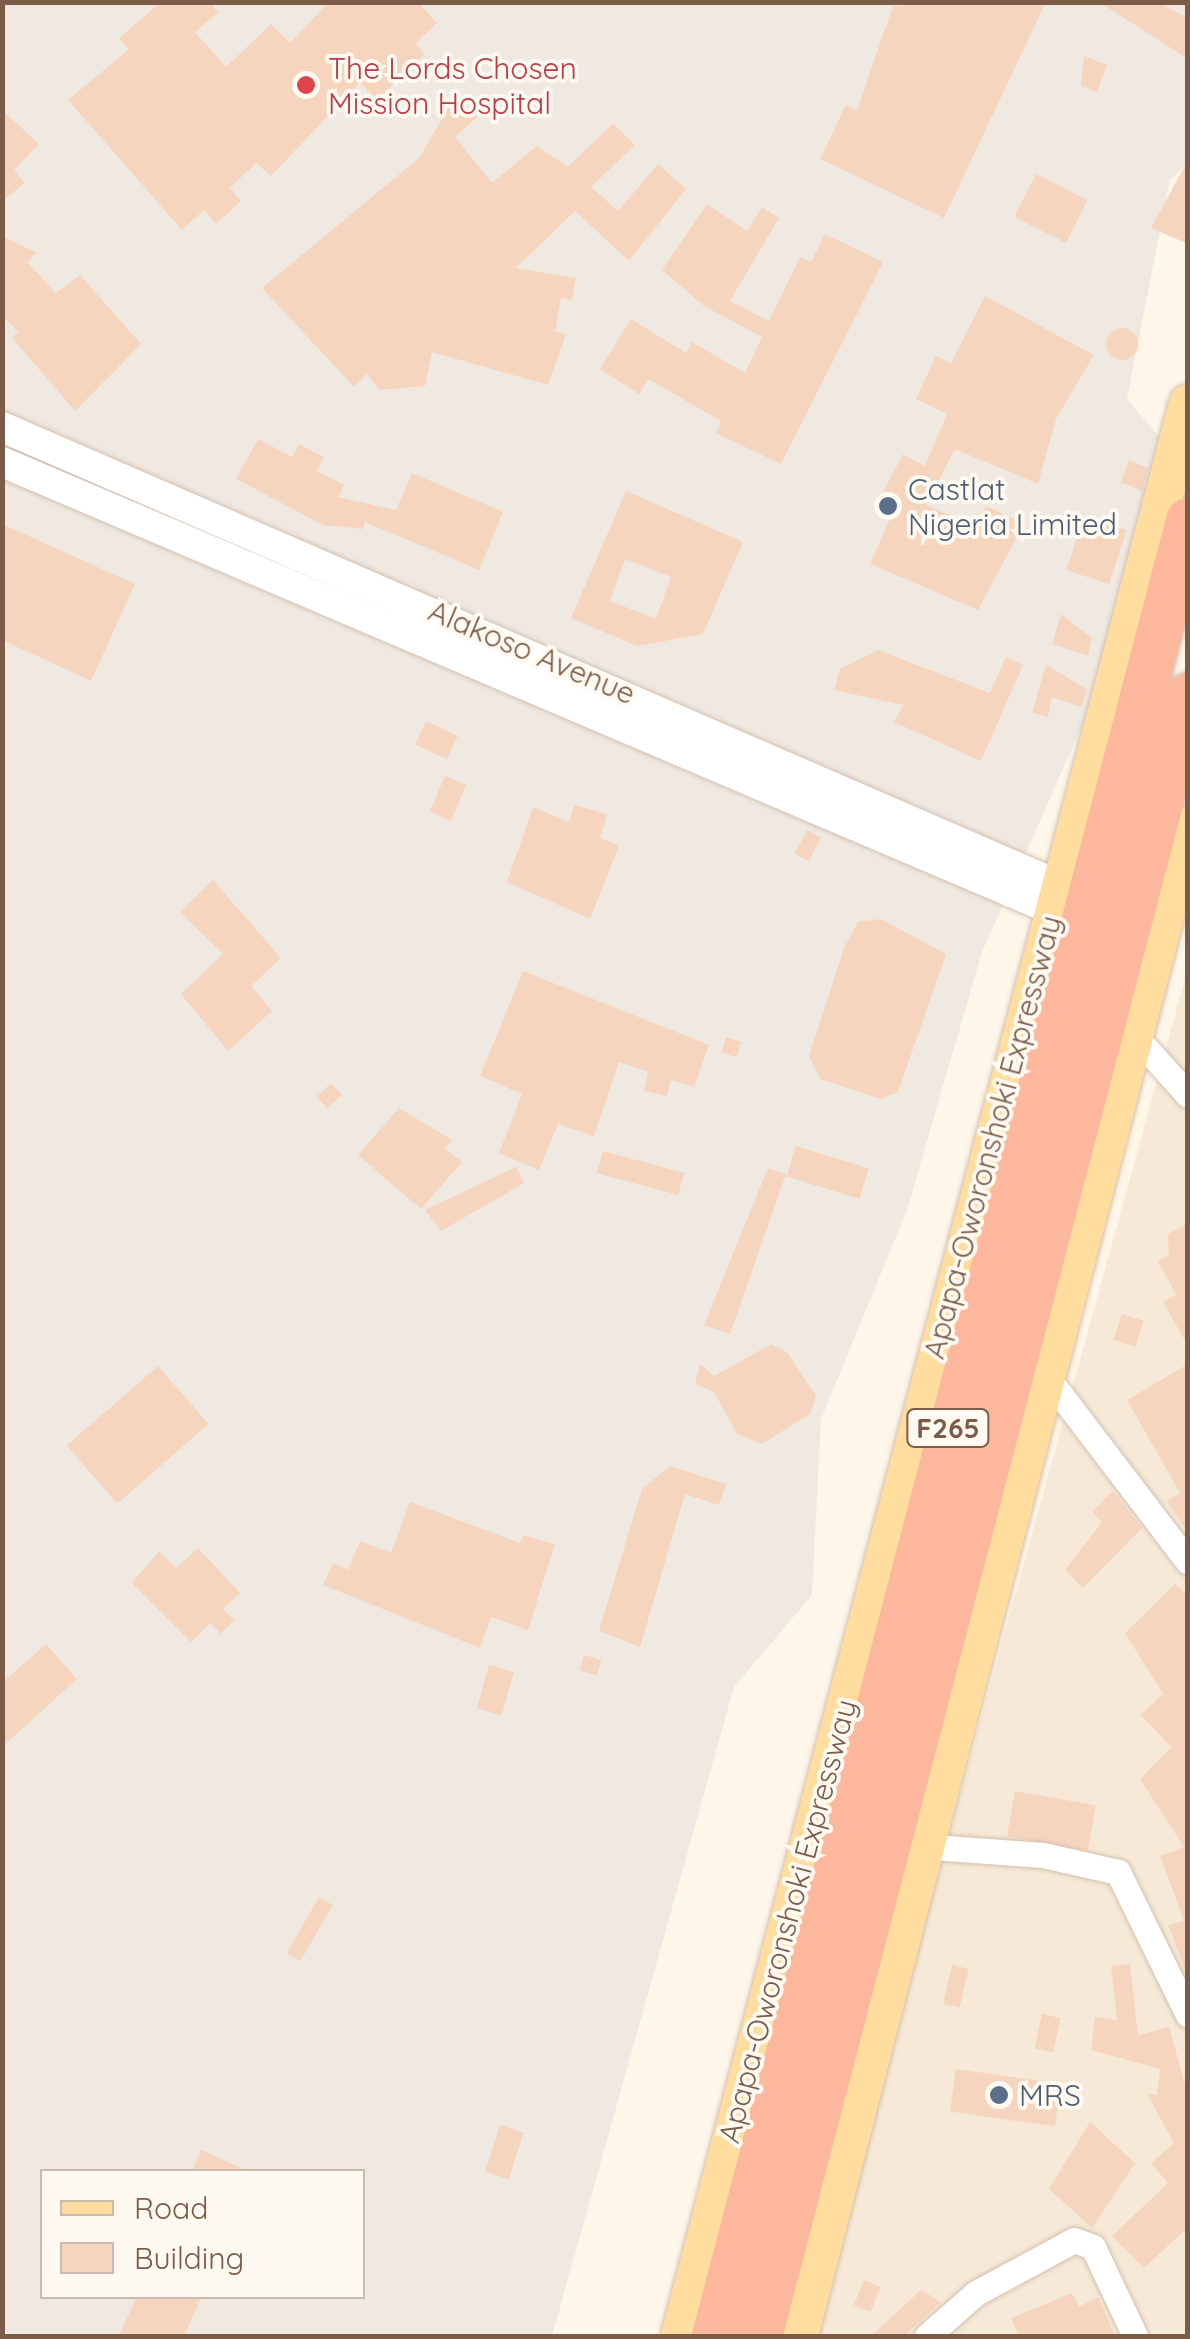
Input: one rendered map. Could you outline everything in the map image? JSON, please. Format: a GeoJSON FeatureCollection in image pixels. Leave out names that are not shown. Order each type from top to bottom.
{"type":"FeatureCollection","features":[{"type":"Feature","properties":{"kind":"highway","name":"Apapa-Oworonshoki Expressway"},"geometry":{"type":"LineString","coordinates":[[714,2336],[1176,516]]}},
{"type":"Feature","properties":{"kind":"highway","name":"F265"},"geometry":{"type":"LineString","coordinates":[[759,2336],[1188,695]]}},
{"type":"Feature","properties":{"kind":"main road","name":"Apapa-Oworonshoki Expressway"},"geometry":{"type":"LineString","coordinates":[[680,2336],[1055,897],[1176,516],[1188,404]]}},
{"type":"Feature","properties":{"kind":"main road"},"geometry":{"type":"LineString","coordinates":[[799,2336],[919,1846],[1048,1378],[1188,826]]}},
{"type":"Feature","properties":{"kind":"street","name":"Alakoso Avenue"},"geometry":{"type":"LineString","coordinates":[[2,426],[1055,897]]}},
{"type":"Feature","properties":{"kind":"street","name":"Alakoso Avenue"},"geometry":{"type":"LineString","coordinates":[[2,462],[1055,897]]}},
{"type":"Feature","properties":{"kind":"street"},"geometry":{"type":"LineString","coordinates":[[1133,1034],[1188,1095]]}},
{"type":"Feature","properties":{"kind":"street"},"geometry":{"type":"LineString","coordinates":[[1048,1378],[1188,1562]]}},
{"type":"Feature","properties":{"kind":"street"},"geometry":{"type":"LineString","coordinates":[[919,1846],[1043,1855],[1118,1872],[1188,2015]]}},
{"type":"Feature","properties":{"kind":"street"},"geometry":{"type":"LineString","coordinates":[[928,2336],[976,2293],[1074,2240],[1092,2247],[1134,2336]]}},
{"type":"Feature","properties":{"kind":"shaded area"},"geometry":{"type":"Polygon","coordinates":[[[3,3],[1187,3],[1187,164],[1170,180],[1127,399],[1174,454],[1090,708],[982,952],[907,1210],[821,1419],[812,1595],[734,1687],[552,2336],[3,2336],[3,3]]]}},
{"type":"Feature","properties":{"kind":"shaded area"},"geometry":{"type":"Polygon","coordinates":[[[1187,972],[1187,2336],[819,2336],[930,1904],[1187,972]]]}},
{"type":"Feature","properties":{"kind":"building"},"geometry":{"type":"Polygon","coordinates":[[[161,2],[210,2],[218,12],[195,32],[226,67],[271,24],[290,43],[329,2],[418,2],[437,23],[416,43],[424,55],[377,100],[360,82],[271,176],[256,163],[230,188],[241,201],[216,224],[204,210],[182,230],[68,100],[129,49],[119,38],[161,2]]]}},
{"type":"Feature","properties":{"kind":"building"},"geometry":{"type":"Polygon","coordinates":[[[1046,2],[944,218],[820,159],[846,105],[857,110],[893,6],[1046,2]]]}},
{"type":"Feature","properties":{"kind":"building"},"geometry":{"type":"Polygon","coordinates":[[[1099,2],[1158,2],[1188,18],[1188,59],[1099,2]]]}},
{"type":"Feature","properties":{"kind":"building"},"geometry":{"type":"Polygon","coordinates":[[[1084,56],[1107,65],[1097,92],[1081,86],[1084,56]]]}},
{"type":"Feature","properties":{"kind":"building"},"geometry":{"type":"Polygon","coordinates":[[[455,97],[479,115],[455,137],[492,183],[537,146],[568,167],[613,123],[635,145],[591,187],[618,211],[658,164],[686,189],[629,261],[575,211],[516,268],[576,278],[572,300],[561,298],[555,332],[566,334],[548,385],[432,352],[425,386],[379,390],[367,374],[354,387],[262,288],[419,158],[455,97]]]}},
{"type":"Feature","properties":{"kind":"building"},"geometry":{"type":"Polygon","coordinates":[[[2,110],[39,144],[14,170],[25,183],[2,201],[2,110]]]}},
{"type":"Feature","properties":{"kind":"building"},"geometry":{"type":"Polygon","coordinates":[[[1188,162],[1188,244],[1151,228],[1188,162]]]}},
{"type":"Feature","properties":{"kind":"building"},"geometry":{"type":"Polygon","coordinates":[[[1036,174],[1088,200],[1066,243],[1014,217],[1036,174]]]}},
{"type":"Feature","properties":{"kind":"building"},"geometry":{"type":"Polygon","coordinates":[[[707,204],[747,231],[762,207],[779,218],[730,301],[769,321],[800,257],[811,262],[825,234],[883,262],[781,464],[716,433],[721,421],[648,379],[639,394],[600,369],[631,319],[686,353],[692,342],[745,373],[762,337],[704,306],[662,270],[707,204]]]}},
{"type":"Feature","properties":{"kind":"building"},"geometry":{"type":"Polygon","coordinates":[[[2,236],[37,253],[27,262],[56,293],[80,275],[141,344],[75,411],[12,338],[18,332],[2,315],[2,236]]]}},
{"type":"Feature","properties":{"kind":"building"},"geometry":{"type":"Polygon","coordinates":[[[985,296],[1094,355],[1056,419],[1038,484],[955,449],[926,505],[976,526],[986,506],[1024,524],[978,610],[870,564],[897,503],[882,494],[903,454],[925,466],[947,414],[916,399],[936,356],[951,363],[985,296]]]}},
{"type":"Feature","properties":{"kind":"building"},"geometry":{"type":"Polygon","coordinates":[[[1122,328],[1134,332],[1138,344],[1134,356],[1122,360],[1110,356],[1106,344],[1110,332],[1122,328]]]}},
{"type":"Feature","properties":{"kind":"building"},"geometry":{"type":"Polygon","coordinates":[[[258,439],[292,457],[299,444],[324,457],[317,471],[344,485],[338,497],[396,510],[412,473],[503,512],[479,570],[365,522],[363,529],[323,525],[236,479],[258,439]]]}},
{"type":"Feature","properties":{"kind":"building"},"geometry":{"type":"Polygon","coordinates":[[[1129,460],[1148,468],[1142,491],[1121,482],[1129,460]]]}},
{"type":"Feature","properties":{"kind":"building"},"geometry":{"type":"Polygon","coordinates":[[[626,491],[743,542],[703,634],[637,646],[571,618],[626,491]],[[625,559],[610,601],[656,619],[671,577],[625,559]]]}},
{"type":"Feature","properties":{"kind":"building"},"geometry":{"type":"Polygon","coordinates":[[[1084,516],[1127,530],[1109,584],[1066,570],[1084,516]]]}},
{"type":"Feature","properties":{"kind":"building"},"geometry":{"type":"Polygon","coordinates":[[[2,524],[135,584],[91,681],[2,640],[2,524]]]}},
{"type":"Feature","properties":{"kind":"building"},"geometry":{"type":"Polygon","coordinates":[[[1061,614],[1092,638],[1088,656],[1052,644],[1061,614]]]}},
{"type":"Feature","properties":{"kind":"building"},"geometry":{"type":"Polygon","coordinates":[[[878,650],[990,693],[1006,657],[1023,665],[981,761],[894,722],[903,705],[834,690],[840,669],[878,650]]]}},
{"type":"Feature","properties":{"kind":"building"},"geometry":{"type":"Polygon","coordinates":[[[1046,664],[1087,690],[1081,707],[1052,697],[1048,717],[1032,713],[1046,664]]]}},
{"type":"Feature","properties":{"kind":"building"},"geometry":{"type":"Polygon","coordinates":[[[426,721],[458,736],[447,759],[415,745],[426,721]]]}},
{"type":"Feature","properties":{"kind":"building"},"geometry":{"type":"Polygon","coordinates":[[[445,776],[466,785],[451,821],[430,812],[445,776]]]}},
{"type":"Feature","properties":{"kind":"building"},"geometry":{"type":"Polygon","coordinates":[[[574,805],[607,814],[600,838],[619,846],[590,919],[507,882],[533,807],[569,822],[574,805]]]}},
{"type":"Feature","properties":{"kind":"building"},"geometry":{"type":"Polygon","coordinates":[[[807,830],[821,837],[809,861],[795,854],[807,830]]]}},
{"type":"Feature","properties":{"kind":"building"},"geometry":{"type":"Polygon","coordinates":[[[213,880],[281,958],[251,986],[272,1011],[228,1051],[181,994],[223,954],[180,912],[213,880]]]}},
{"type":"Feature","properties":{"kind":"building"},"geometry":{"type":"Polygon","coordinates":[[[881,919],[946,954],[898,1092],[880,1099],[820,1079],[809,1056],[844,948],[858,922],[881,919]]]}},
{"type":"Feature","properties":{"kind":"building"},"geometry":{"type":"Polygon","coordinates":[[[523,971],[709,1045],[694,1087],[671,1080],[667,1096],[644,1091],[648,1072],[619,1062],[594,1136],[558,1124],[539,1170],[499,1153],[522,1094],[480,1076],[523,971]]]}},
{"type":"Feature","properties":{"kind":"building"},"geometry":{"type":"Polygon","coordinates":[[[726,1037],[741,1042],[736,1057],[721,1052],[726,1037]]]}},
{"type":"Feature","properties":{"kind":"building"},"geometry":{"type":"Polygon","coordinates":[[[331,1083],[342,1095],[327,1108],[316,1097],[331,1083]]]}},
{"type":"Feature","properties":{"kind":"building"},"geometry":{"type":"Polygon","coordinates":[[[399,1108],[452,1140],[445,1148],[462,1162],[421,1209],[358,1155],[399,1108]]]}},
{"type":"Feature","properties":{"kind":"building"},"geometry":{"type":"Polygon","coordinates":[[[796,1146],[869,1168],[859,1199],[787,1177],[796,1146]]]}},
{"type":"Feature","properties":{"kind":"building"},"geometry":{"type":"Polygon","coordinates":[[[603,1151],[684,1173],[678,1195],[597,1173],[603,1151]]]}},
{"type":"Feature","properties":{"kind":"building"},"geometry":{"type":"Polygon","coordinates":[[[516,1167],[524,1183],[441,1231],[425,1210],[516,1167]]]}},
{"type":"Feature","properties":{"kind":"building"},"geometry":{"type":"Polygon","coordinates":[[[768,1168],[786,1174],[730,1334],[704,1325],[768,1168]]]}},
{"type":"Feature","properties":{"kind":"building"},"geometry":{"type":"Polygon","coordinates":[[[1188,1223],[1188,1346],[1163,1302],[1176,1295],[1158,1261],[1169,1255],[1168,1234],[1188,1223]]]}},
{"type":"Feature","properties":{"kind":"building"},"geometry":{"type":"Polygon","coordinates":[[[1122,1314],[1144,1321],[1136,1347],[1114,1340],[1122,1314]]]}},
{"type":"Feature","properties":{"kind":"building"},"geometry":{"type":"Polygon","coordinates":[[[771,1344],[787,1352],[816,1396],[811,1413],[762,1444],[737,1434],[714,1392],[695,1384],[700,1364],[714,1376],[771,1344]]]}},
{"type":"Feature","properties":{"kind":"building"},"geometry":{"type":"Polygon","coordinates":[[[1188,1364],[1188,1533],[1167,1501],[1180,1493],[1127,1400],[1188,1364]]]}},
{"type":"Feature","properties":{"kind":"building"},"geometry":{"type":"Polygon","coordinates":[[[158,1366],[209,1424],[117,1503],[67,1445],[158,1366]]]}},
{"type":"Feature","properties":{"kind":"building"},"geometry":{"type":"Polygon","coordinates":[[[670,1466],[726,1484],[719,1505],[685,1494],[640,1647],[599,1631],[642,1489],[670,1466]]]}},
{"type":"Feature","properties":{"kind":"building"},"geometry":{"type":"Polygon","coordinates":[[[1113,1491],[1142,1528],[1083,1588],[1065,1570],[1102,1522],[1092,1512],[1113,1491]]]}},
{"type":"Feature","properties":{"kind":"building"},"geometry":{"type":"Polygon","coordinates":[[[410,1502],[520,1543],[523,1535],[555,1544],[528,1630],[491,1617],[480,1648],[323,1585],[333,1563],[348,1570],[360,1541],[391,1553],[410,1502]]]}},
{"type":"Feature","properties":{"kind":"building"},"geometry":{"type":"Polygon","coordinates":[[[198,1548],[240,1593],[223,1609],[234,1620],[221,1634],[210,1623],[191,1642],[132,1583],[159,1551],[176,1568],[198,1548]]]}},
{"type":"Feature","properties":{"kind":"building"},"geometry":{"type":"Polygon","coordinates":[[[1175,1584],[1188,1596],[1188,1977],[1168,1925],[1184,1921],[1160,1856],[1184,1847],[1140,1779],[1171,1747],[1141,1715],[1163,1694],[1125,1633],[1175,1584]]]}},
{"type":"Feature","properties":{"kind":"building"},"geometry":{"type":"Polygon","coordinates":[[[46,1644],[77,1679],[2,1747],[2,1683],[46,1644]]]}},
{"type":"Feature","properties":{"kind":"building"},"geometry":{"type":"Polygon","coordinates":[[[584,1655],[601,1660],[597,1675],[580,1670],[584,1655]]]}},
{"type":"Feature","properties":{"kind":"building"},"geometry":{"type":"Polygon","coordinates":[[[489,1665],[514,1672],[502,1715],[477,1708],[489,1665]]]}},
{"type":"Feature","properties":{"kind":"building"},"geometry":{"type":"Polygon","coordinates":[[[1015,1791],[1096,1805],[1088,1851],[1007,1836],[1015,1791]]]}},
{"type":"Feature","properties":{"kind":"building"},"geometry":{"type":"Polygon","coordinates":[[[319,1897],[333,1905],[300,1961],[286,1953],[319,1897]]]}},
{"type":"Feature","properties":{"kind":"building"},"geometry":{"type":"Polygon","coordinates":[[[1130,1964],[1138,2035],[1169,2027],[1188,2095],[1188,2227],[1144,2268],[1112,2236],[1168,2183],[1151,2163],[1174,2143],[1147,2094],[1157,2095],[1160,2069],[1091,2050],[1095,2017],[1117,2020],[1111,1966],[1130,1964]]]}},
{"type":"Feature","properties":{"kind":"building"},"geometry":{"type":"Polygon","coordinates":[[[952,1965],[969,1969],[960,2008],[943,2004],[952,1965]]]}},
{"type":"Feature","properties":{"kind":"building"},"geometry":{"type":"Polygon","coordinates":[[[1042,2014],[1061,2018],[1053,2052],[1035,2048],[1042,2014]]]}},
{"type":"Feature","properties":{"kind":"building"},"geometry":{"type":"Polygon","coordinates":[[[956,2069],[1061,2084],[1055,2126],[950,2112],[956,2069]]]}},
{"type":"Feature","properties":{"kind":"building"},"geometry":{"type":"Polygon","coordinates":[[[1090,2122],[1135,2163],[1092,2228],[1049,2189],[1090,2122]]]}},
{"type":"Feature","properties":{"kind":"building"},"geometry":{"type":"Polygon","coordinates":[[[500,2125],[524,2133],[509,2179],[485,2172],[500,2125]]]}},
{"type":"Feature","properties":{"kind":"building"},"geometry":{"type":"Polygon","coordinates":[[[201,2150],[243,2169],[193,2169],[201,2150]]]}},
{"type":"Feature","properties":{"kind":"building"},"geometry":{"type":"Polygon","coordinates":[[[864,2280],[881,2287],[871,2312],[854,2305],[864,2280]]]}},
{"type":"Feature","properties":{"kind":"building"},"geometry":{"type":"Polygon","coordinates":[[[921,2290],[941,2302],[904,2336],[871,2336],[921,2290]]]}},
{"type":"Feature","properties":{"kind":"building"},"geometry":{"type":"Polygon","coordinates":[[[1072,2293],[1079,2307],[1098,2297],[1115,2336],[1019,2336],[1011,2318],[1072,2293]]]}},
{"type":"Feature","properties":{"kind":"building"},"geometry":{"type":"Polygon","coordinates":[[[136,2299],[201,2299],[184,2336],[119,2336],[136,2299]]]}},
{"type":"Feature","properties":{"kind":"place","name":"The Lords Chosen Mission Hospital"},"geometry":{"type":"Point","coordinates":[306,85]}},
{"type":"Feature","properties":{"kind":"place","name":"Castlat Nigeria Limited"},"geometry":{"type":"Point","coordinates":[888,506]}},
{"type":"Feature","properties":{"kind":"place","name":"MRS"},"geometry":{"type":"Point","coordinates":[999,2095]}}]}
